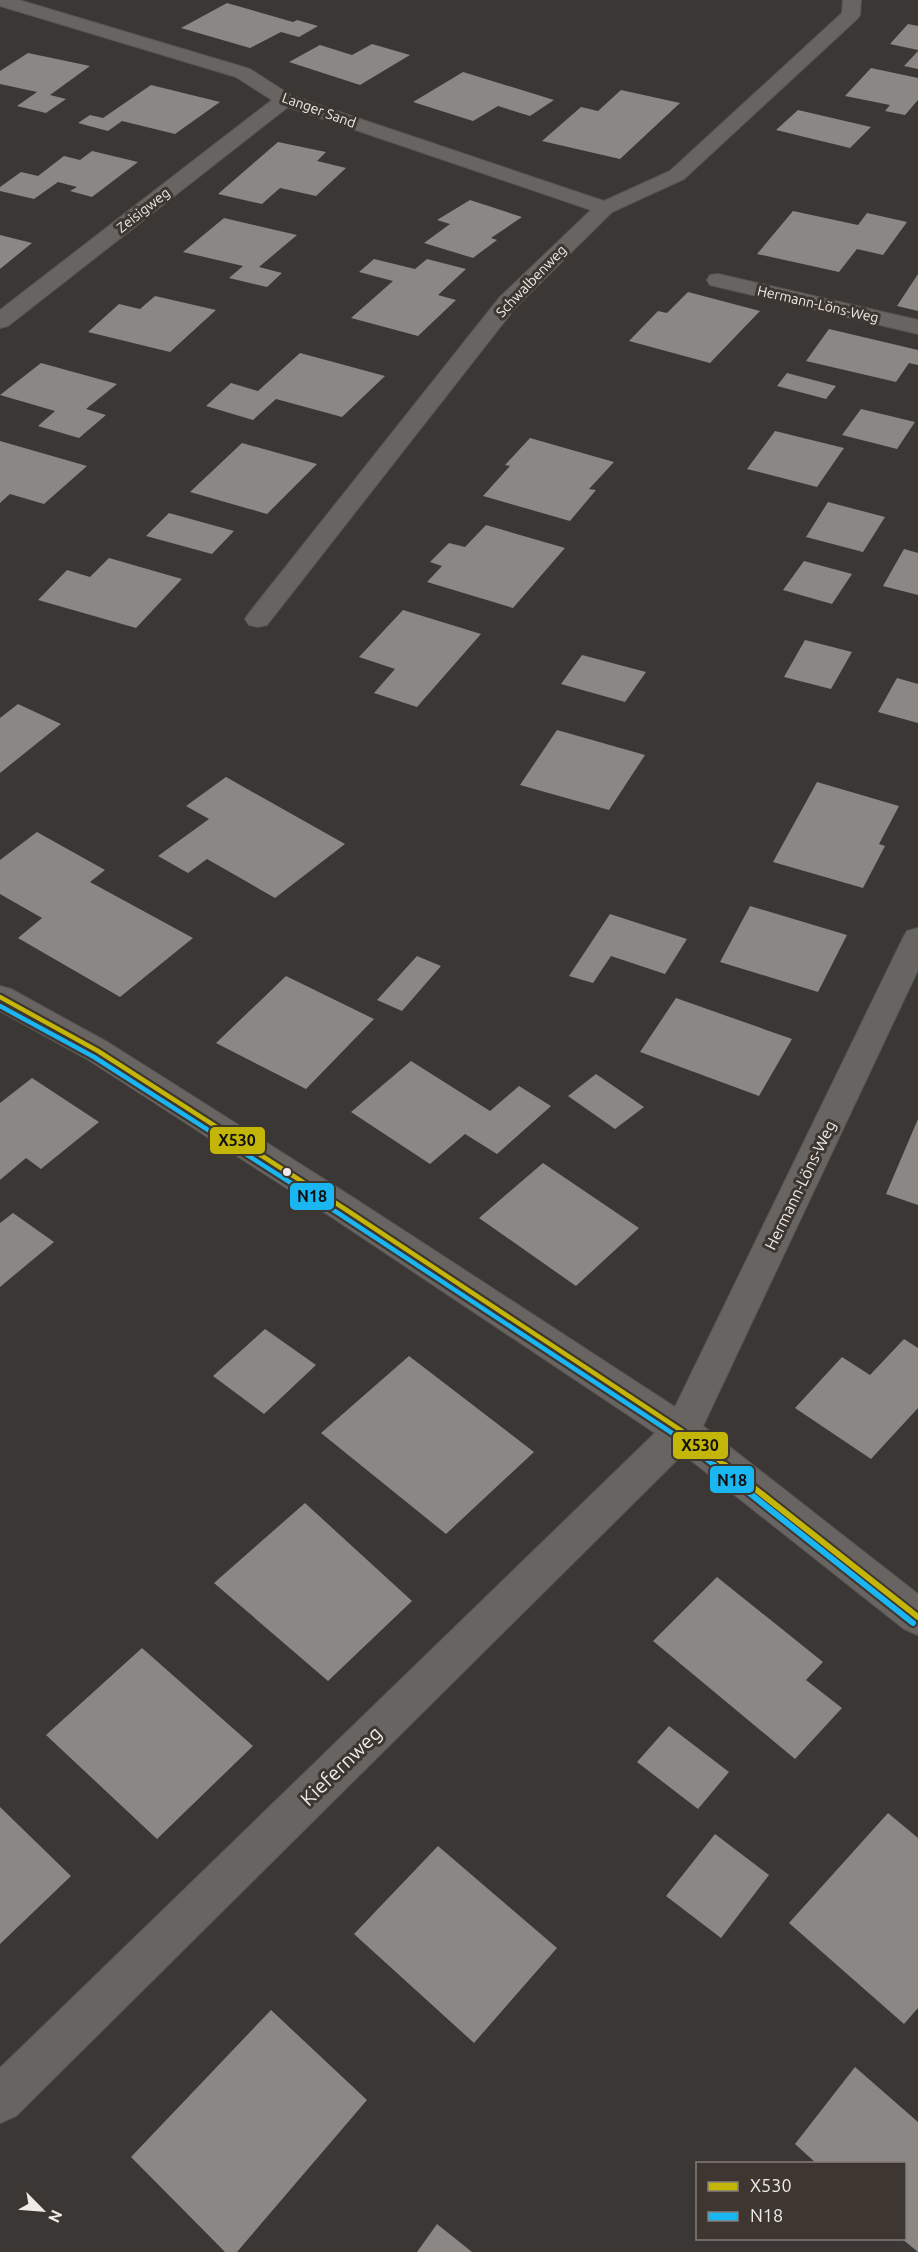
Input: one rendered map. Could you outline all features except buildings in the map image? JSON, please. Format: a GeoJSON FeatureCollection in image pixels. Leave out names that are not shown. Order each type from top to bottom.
{"type":"FeatureCollection","features":[{"type":"Feature","properties":{"kind":"street","name":"Langer Sand"},"geometry":{"type":"LineString","coordinates":[[4,9],[25,7],[243,73],[285,100],[605,208]]}},
{"type":"Feature","properties":{"kind":"street","name":"Schwalbenweg"},"geometry":{"type":"LineString","coordinates":[[258,620],[507,303],[605,208],[677,175],[851,8]]}},
{"type":"Feature","properties":{"kind":"street","name":"Zeisigweg"},"geometry":{"type":"LineString","coordinates":[[0,321],[285,100]]}},
{"type":"Feature","properties":{"kind":"street","name":"Hermann-Löns-Weg"},"geometry":{"type":"LineString","coordinates":[[718,280],[918,327]]}},
{"type":"Feature","properties":{"kind":"street","name":"Hermann-Löns-Weg"},"geometry":{"type":"LineString","coordinates":[[682,1431],[918,938]]}},
{"type":"Feature","properties":{"kind":"street"},"geometry":{"type":"LineString","coordinates":[[0,997],[98,1051],[345,1209],[682,1431],[918,1617]]}},
{"type":"Feature","properties":{"kind":"street","name":"Kiefernweg"},"geometry":{"type":"LineString","coordinates":[[0,2100],[682,1431]]}},
{"type":"Feature","properties":{"kind":"transit line","name":"X530"},"geometry":{"type":"LineString","coordinates":[[0,997],[98,1051],[345,1209],[682,1431],[918,1617]]}},
{"type":"Feature","properties":{"kind":"transit line","name":"N18"},"geometry":{"type":"LineString","coordinates":[[0,1006],[94,1057],[341,1215],[678,1437],[913,1623]]}}]}
